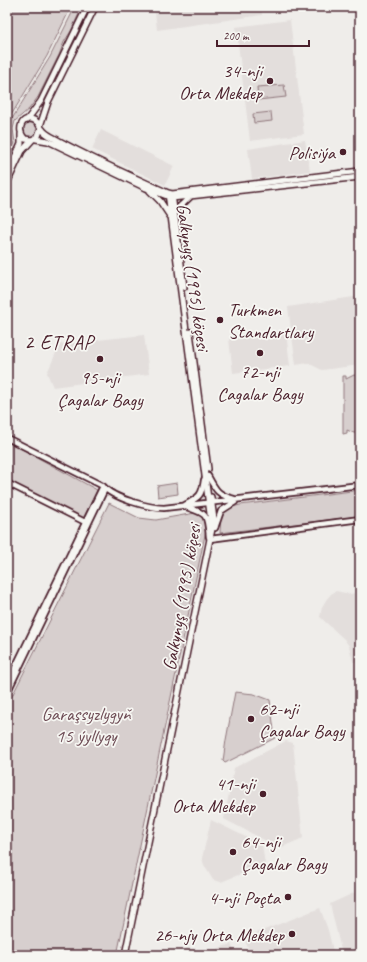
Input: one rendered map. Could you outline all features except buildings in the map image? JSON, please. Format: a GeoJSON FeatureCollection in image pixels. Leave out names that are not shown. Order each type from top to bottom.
{"type":"FeatureCollection","features":[{"type":"Feature","properties":{"kind":"main road"},"geometry":{"type":"LineString","coordinates":[[7,174],[21,144],[21,126],[35,111],[43,99],[87,7]]}},
{"type":"Feature","properties":{"kind":"main road"},"geometry":{"type":"LineString","coordinates":[[7,183],[22,151],[39,135],[48,102],[95,7]]}},
{"type":"Feature","properties":{"kind":"main road"},"geometry":{"type":"LineString","coordinates":[[27,120],[34,120],[51,136],[86,155],[170,196],[360,172]]}},
{"type":"Feature","properties":{"kind":"main road"},"geometry":{"type":"LineString","coordinates":[[21,133],[25,138],[48,141],[146,188],[170,196],[191,197],[360,177]]}},
{"type":"Feature","properties":{"kind":"main road"},"geometry":{"type":"LineString","coordinates":[[146,188],[160,201],[171,219]]}},
{"type":"Feature","properties":{"kind":"main road","name":"Galkynyş (1995) köçesi"},"geometry":{"type":"LineString","coordinates":[[126,955],[212,529],[175,212],[170,196]]}},
{"type":"Feature","properties":{"kind":"main road","name":"Galkynyş (1995) köçesi"},"geometry":{"type":"LineString","coordinates":[[170,196],[171,219],[207,476]]}},
{"type":"Feature","properties":{"kind":"main road"},"geometry":{"type":"LineString","coordinates":[[175,212],[191,197]]}},
{"type":"Feature","properties":{"kind":"main road","name":"Galkynyş (1995) köçesi"},"geometry":{"type":"LineString","coordinates":[[210,503],[215,528],[211,539]]}},
{"type":"Feature","properties":{"kind":"street"},"geometry":{"type":"LineString","coordinates":[[7,438],[104,488],[144,506],[164,508],[360,485]]}},
{"type":"Feature","properties":{"kind":"street"},"geometry":{"type":"LineString","coordinates":[[207,476],[220,494],[238,500]]}},
{"type":"Feature","properties":{"kind":"street"},"geometry":{"type":"LineString","coordinates":[[183,506],[200,496],[207,476]]}},
{"type":"Feature","properties":{"kind":"street"},"geometry":{"type":"LineString","coordinates":[[7,483],[87,523]]}},
{"type":"Feature","properties":{"kind":"street"},"geometry":{"type":"LineString","coordinates":[[7,684],[104,488]]}},
{"type":"Feature","properties":{"kind":"street"},"geometry":{"type":"LineString","coordinates":[[215,528],[221,511],[238,500]]}},
{"type":"Feature","properties":{"kind":"street"},"geometry":{"type":"LineString","coordinates":[[183,506],[201,512],[205,515],[211,539],[360,519]]}},
{"type":"Feature","properties":{"kind":"street"},"geometry":{"type":"LineString","coordinates":[[7,693],[87,523]]}},
{"type":"Feature","properties":{"kind":"shaded area"},"geometry":{"type":"Polygon","coordinates":[[[161,7],[261,7],[262,15],[157,30],[155,11],[160,10],[161,7]]]}},
{"type":"Feature","properties":{"kind":"shaded area","name":"34-nji Orta Mekdep"},"geometry":{"type":"Polygon","coordinates":[[[290,20],[304,134],[250,141],[236,27],[290,20]]]}},
{"type":"Feature","properties":{"kind":"shaded area"},"geometry":{"type":"Polygon","coordinates":[[[101,130],[174,166],[165,185],[92,149],[101,130]]]}},
{"type":"Feature","properties":{"kind":"shaded area"},"geometry":{"type":"Polygon","coordinates":[[[305,140],[310,171],[252,179],[248,149],[305,140]]]}},
{"type":"Feature","properties":{"kind":"shaded area"},"geometry":{"type":"Polygon","coordinates":[[[360,296],[360,365],[322,370],[308,363],[296,365],[288,307],[360,296]]]}},
{"type":"Feature","properties":{"kind":"shaded area","name":"72-nji Cagalar Bagy"},"geometry":{"type":"Polygon","coordinates":[[[286,332],[290,366],[233,373],[229,339],[286,332]]]}},
{"type":"Feature","properties":{"kind":"shaded area","name":"95-nji Çagalar Bagy"},"geometry":{"type":"Polygon","coordinates":[[[144,335],[149,374],[53,387],[47,373],[60,344],[144,335]]]}},
{"type":"Feature","properties":{"kind":"shaded area"},"geometry":{"type":"Polygon","coordinates":[[[336,591],[350,594],[360,592],[360,661],[353,662],[349,646],[344,639],[320,617],[322,607],[326,600],[336,591]]]}},
{"type":"Feature","properties":{"kind":"shaded area","name":"41-nji Orta Mekdep"},"geometry":{"type":"Polygon","coordinates":[[[286,741],[293,743],[303,838],[280,848],[224,819],[234,768],[286,741]]]}},
{"type":"Feature","properties":{"kind":"shaded area","name":"64-nji Çagalar Bagy"},"geometry":{"type":"Polygon","coordinates":[[[211,820],[262,845],[265,864],[221,882],[213,880],[204,865],[202,858],[211,820]]]}},
{"type":"Feature","properties":{"kind":"shaded area"},"geometry":{"type":"Polygon","coordinates":[[[360,890],[360,951],[351,955],[342,954],[330,904],[360,890]]]}},
{"type":"Feature","properties":{"kind":"shaded area","name":"26-njy Orta Mekdep"},"geometry":{"type":"Polygon","coordinates":[[[320,908],[328,930],[334,955],[251,955],[244,938],[320,908]]]}},
{"type":"Feature","properties":{"kind":"shaded area"},"geometry":{"type":"Polygon","coordinates":[[[231,944],[236,955],[185,955],[186,948],[207,952],[231,944]]]}},
{"type":"Feature","properties":{"kind":"green space"},"geometry":{"type":"Polygon","coordinates":[[[7,7],[71,7],[47,56],[7,122],[7,7]]]}},
{"type":"Feature","properties":{"kind":"green space"},"geometry":{"type":"Polygon","coordinates":[[[75,7],[82,7],[38,97],[29,109],[15,121],[13,129],[15,143],[7,161],[7,127],[50,57],[75,7]]]}},
{"type":"Feature","properties":{"kind":"green space"},"geometry":{"type":"Polygon","coordinates":[[[284,85],[286,97],[258,100],[257,87],[284,85]]]}},
{"type":"Feature","properties":{"kind":"green space"},"geometry":{"type":"Polygon","coordinates":[[[271,112],[272,121],[254,123],[253,114],[271,112]]]}},
{"type":"Feature","properties":{"kind":"green space"},"geometry":{"type":"Polygon","coordinates":[[[30,122],[37,127],[38,130],[33,137],[30,138],[23,133],[22,130],[27,123],[30,122]]]}},
{"type":"Feature","properties":{"kind":"green space"},"geometry":{"type":"Polygon","coordinates":[[[354,375],[360,376],[360,433],[354,433],[347,430],[347,433],[343,434],[343,376],[346,376],[346,379],[354,375]]]}},
{"type":"Feature","properties":{"kind":"green space"},"geometry":{"type":"Polygon","coordinates":[[[7,441],[97,490],[82,521],[7,483],[7,441]]]}},
{"type":"Feature","properties":{"kind":"green space"},"geometry":{"type":"Polygon","coordinates":[[[177,483],[178,494],[158,497],[157,486],[177,483]]]}},
{"type":"Feature","properties":{"kind":"green space"},"geometry":{"type":"Polygon","coordinates":[[[360,490],[360,516],[220,533],[221,516],[225,509],[240,505],[360,490]]]}},
{"type":"Feature","properties":{"kind":"green space","name":"Garaşsyzlygyň 15 ýyllygy"},"geometry":{"type":"Polygon","coordinates":[[[109,503],[139,518],[156,520],[195,513],[203,518],[206,530],[117,955],[7,955],[7,706],[109,503]]]}},
{"type":"Feature","properties":{"kind":"green space","name":"62-nji Çagalar Bagy"},"geometry":{"type":"Polygon","coordinates":[[[235,692],[254,694],[270,700],[275,738],[225,763],[223,761],[235,692]]]}},
{"type":"Feature","properties":{"kind":"place","name":"34-nji Orta Mekdep"},"geometry":{"type":"Point","coordinates":[270,81]}},
{"type":"Feature","properties":{"kind":"place","name":"Polisiýa"},"geometry":{"type":"Point","coordinates":[343,152]}},
{"type":"Feature","properties":{"kind":"place","name":"Turkmen Standartlary"},"geometry":{"type":"Point","coordinates":[220,320]}},
{"type":"Feature","properties":{"kind":"place","name":"72-nji Cagalar Bagy"},"geometry":{"type":"Point","coordinates":[260,353]}},
{"type":"Feature","properties":{"kind":"place","name":"95-nji Çagalar Bagy"},"geometry":{"type":"Point","coordinates":[100,359]}},
{"type":"Feature","properties":{"kind":"place","name":"62-nji Çagalar Bagy"},"geometry":{"type":"Point","coordinates":[251,719]}},
{"type":"Feature","properties":{"kind":"place","name":"41-nji Orta Mekdep"},"geometry":{"type":"Point","coordinates":[263,794]}},
{"type":"Feature","properties":{"kind":"place","name":"64-nji Çagalar Bagy"},"geometry":{"type":"Point","coordinates":[233,852]}},
{"type":"Feature","properties":{"kind":"place","name":"4-nji Poçta"},"geometry":{"type":"Point","coordinates":[288,897]}},
{"type":"Feature","properties":{"kind":"place","name":"26-njy Orta Mekdep"},"geometry":{"type":"Point","coordinates":[292,934]}},
{"type":"Feature","properties":{"kind":"district","name":"2 ETRAP"},"geometry":{"type":"Point","coordinates":[59,342]}}]}
